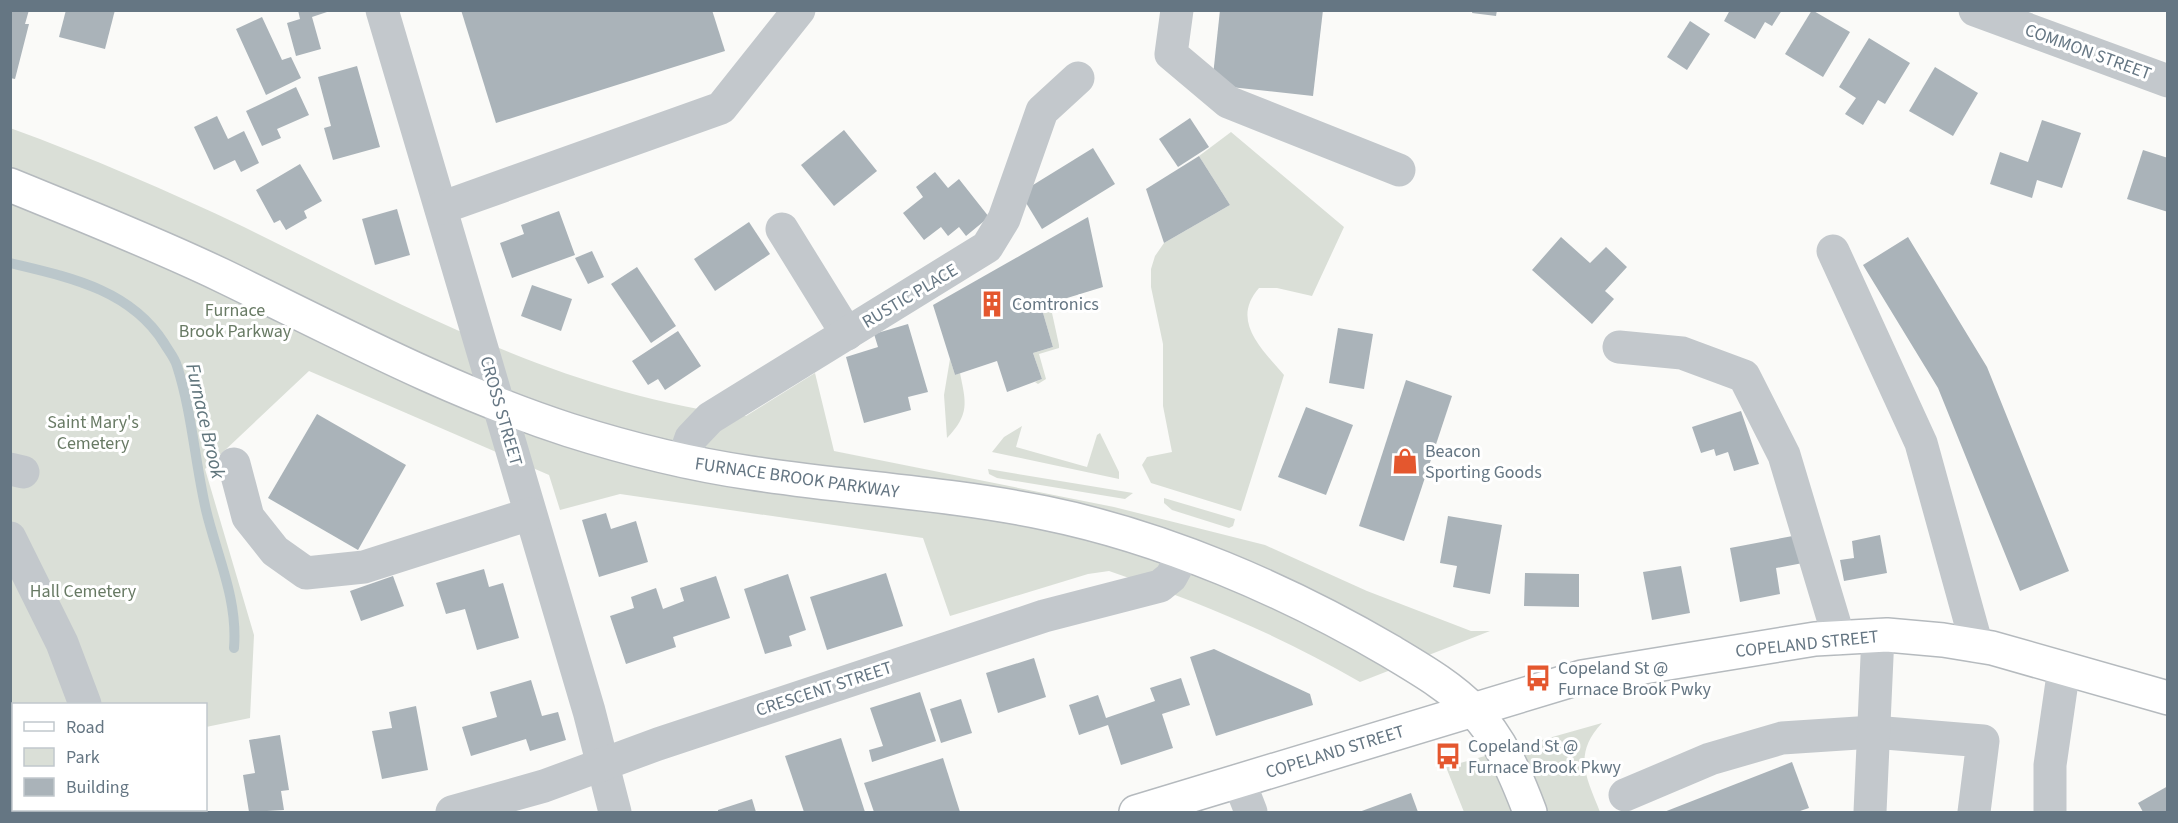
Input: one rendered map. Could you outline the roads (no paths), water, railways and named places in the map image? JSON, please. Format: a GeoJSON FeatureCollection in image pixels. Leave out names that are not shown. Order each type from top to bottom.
{"type":"FeatureCollection","features":[{"type":"Feature","properties":{"kind":"main road","name":"FURNACE BROOK PARKWAY"},"geometry":{"type":"LineString","coordinates":[[10,185],[219,274],[395,362],[498,405],[611,443],[683,461],[749,473],[1043,513],[1108,529],[1184,555],[1278,593],[1338,622],[1436,680],[1473,709],[1497,740],[1509,762],[1530,813]]}},
{"type":"Feature","properties":{"kind":"main road","name":"COPELAND STREET"},"geometry":{"type":"LineString","coordinates":[[1136,813],[1473,709],[1609,671],[1839,638],[1878,635],[1943,640],[1977,646],[2168,698]]}},
{"type":"Feature","properties":{"kind":"street","name":"CROSS STREET"},"geometry":{"type":"LineString","coordinates":[[382,10],[603,765],[615,813]]}},
{"type":"Feature","properties":{"kind":"street"},"geometry":{"type":"LineString","coordinates":[[441,208],[721,108],[799,10]]}},
{"type":"Feature","properties":{"kind":"street"},"geometry":{"type":"LineString","coordinates":[[1177,10],[1171,54],[1228,102],[1399,170]]}},
{"type":"Feature","properties":{"kind":"street","name":"COMMON STREET"},"geometry":{"type":"LineString","coordinates":[[1997,14],[2168,81]]}},
{"type":"Feature","properties":{"kind":"street","name":"RUSTIC PLACE"},"geometry":{"type":"LineString","coordinates":[[683,461],[691,438],[710,418],[987,247],[1004,219],[1042,111],[1078,78]]}},
{"type":"Feature","properties":{"kind":"street"},"geometry":{"type":"LineString","coordinates":[[782,229],[847,334]]}},
{"type":"Feature","properties":{"kind":"street"},"geometry":{"type":"LineString","coordinates":[[1833,251],[1921,443],[1977,646]]}},
{"type":"Feature","properties":{"kind":"street"},"geometry":{"type":"LineString","coordinates":[[1620,347],[1682,353],[1744,376],[1784,455],[1839,638]]}},
{"type":"Feature","properties":{"kind":"street"},"geometry":{"type":"LineString","coordinates":[[234,464],[248,517],[275,551],[306,573],[364,567],[530,514]]}},
{"type":"Feature","properties":{"kind":"street"},"geometry":{"type":"LineString","coordinates":[[10,527],[13,530],[10,537],[62,643],[84,703]]}},
{"type":"Feature","properties":{"kind":"street","name":"CRESCENT STREET"},"geometry":{"type":"LineString","coordinates":[[452,813],[524,802],[603,765],[658,744],[1044,616],[1153,589],[1171,577],[1184,555]]}},
{"type":"Feature","properties":{"kind":"street"},"geometry":{"type":"LineString","coordinates":[[1870,813],[1878,635]]}},
{"type":"Feature","properties":{"kind":"street"},"geometry":{"type":"LineString","coordinates":[[2050,813],[2050,765],[2064,668]]}},
{"type":"Feature","properties":{"kind":"street"},"geometry":{"type":"LineString","coordinates":[[1625,795],[1710,759],[1782,738],[1874,732],[1983,741],[1974,813]]}},
{"type":"Feature","properties":{"kind":"street"},"geometry":{"type":"LineString","coordinates":[[1239,781],[1251,813]]}},
{"type":"Feature","properties":{"kind":"waterway","name":"Furnace Brook"},"geometry":{"type":"LineString","coordinates":[[10,263],[75,280],[116,298],[150,325],[173,357],[186,401],[206,510],[230,595],[234,648]]}},
{"type":"Feature","properties":{"kind":"place","name":"Comtronics"},"geometry":{"type":"Point","coordinates":[992,304]}},
{"type":"Feature","properties":{"kind":"place","name":"Beacon Sporting Goods"},"geometry":{"type":"Point","coordinates":[1405,461]}},
{"type":"Feature","properties":{"kind":"place","name":"Copeland St @ Furnace Brook Pwky"},"geometry":{"type":"Point","coordinates":[1538,678]}},
{"type":"Feature","properties":{"kind":"place","name":"Copeland St @ Furnace Brook Pkwy"},"geometry":{"type":"Point","coordinates":[1448,756]}},
{"type":"Feature","properties":{"kind":"park label","name":"Furnace Brook Parkway"},"geometry":{"type":"Point","coordinates":[235,320]}},
{"type":"Feature","properties":{"kind":"park label","name":"Saint Mary's Cemetery"},"geometry":{"type":"Point","coordinates":[93,432]}},
{"type":"Feature","properties":{"kind":"park label","name":"Hall Cemetery"},"geometry":{"type":"Point","coordinates":[83,591]}}]}
